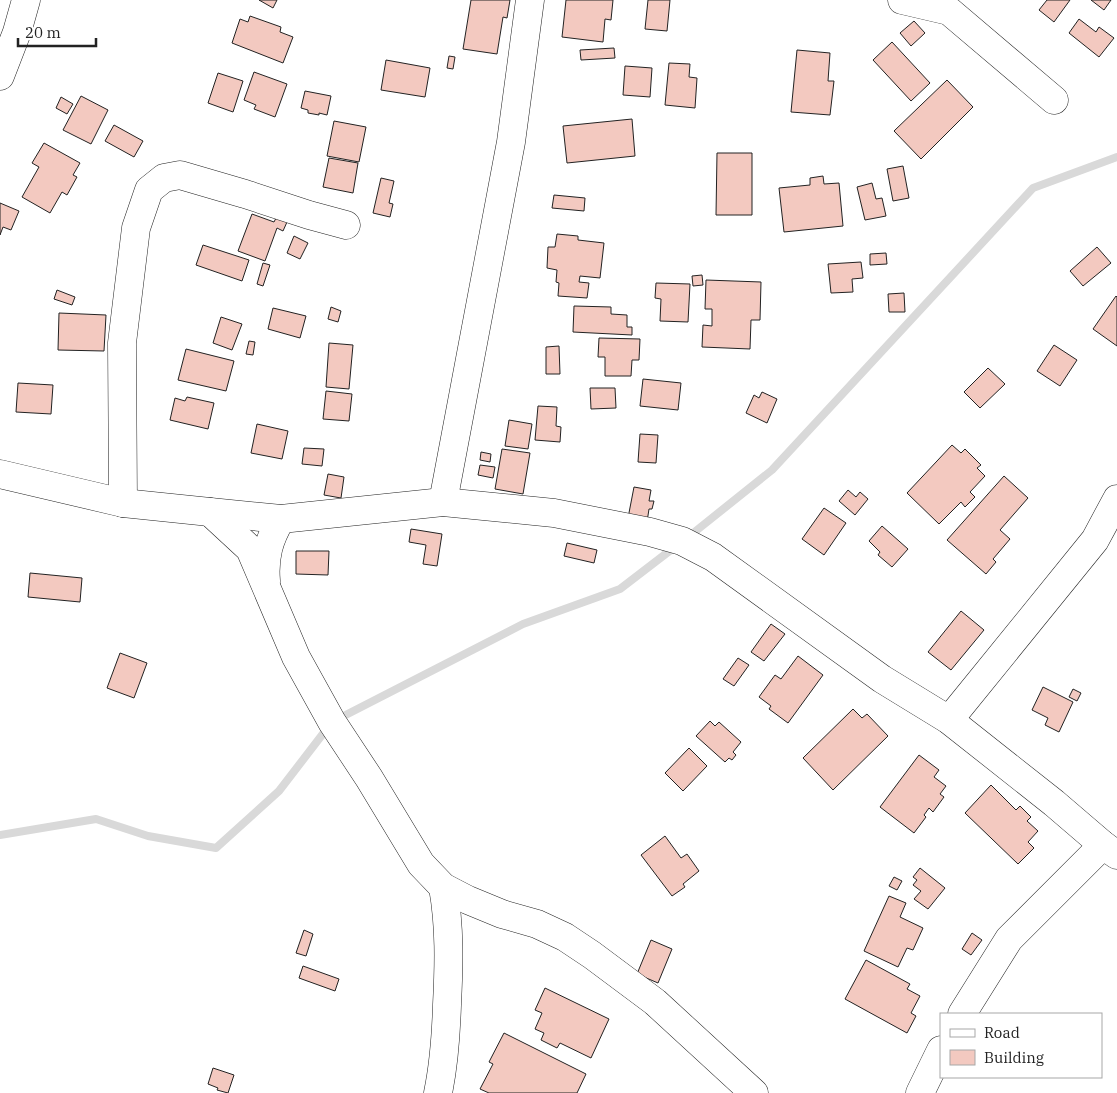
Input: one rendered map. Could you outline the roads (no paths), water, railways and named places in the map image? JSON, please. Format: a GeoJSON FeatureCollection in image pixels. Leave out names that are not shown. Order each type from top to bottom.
{"type":"FeatureCollection","features":[{"type":"Feature","properties":{"kind":"street"},"geometry":{"type":"LineString","coordinates":[[0,76],[17,32],[26,0]]}},
{"type":"Feature","properties":{"kind":"street"},"geometry":{"type":"LineString","coordinates":[[443,502],[511,142],[530,0]]}},
{"type":"Feature","properties":{"kind":"street"},"geometry":{"type":"LineString","coordinates":[[902,0],[948,11],[1054,100]]}},
{"type":"Feature","properties":{"kind":"street"},"geometry":{"type":"LineString","coordinates":[[122,503],[122,343],[136,228],[149,190],[164,178],[180,175],[346,225]]}},
{"type":"Feature","properties":{"kind":"street"},"geometry":{"type":"LineString","coordinates":[[0,474],[122,503],[281,519],[443,502],[554,513],[650,532],[682,541],[713,557],[882,678],[948,720],[1054,802],[1110,850],[1009,939],[963,1013]]}},
{"type":"Feature","properties":{"kind":"street"},"geometry":{"type":"LineString","coordinates":[[948,720],[1095,540],[1117,499]]}},
{"type":"Feature","properties":{"kind":"street"},"geometry":{"type":"LineString","coordinates":[[210,512],[250,549],[296,657],[332,722],[420,864],[443,887],[468,900],[502,914],[537,924],[565,937],[586,950],[656,1002],[754,1093]]}},
{"type":"Feature","properties":{"kind":"street"},"geometry":{"type":"LineString","coordinates":[[266,585],[265,566],[267,550],[272,533],[281,519]]}},
{"type":"Feature","properties":{"kind":"street"},"geometry":{"type":"LineString","coordinates":[[438,1093],[445,1055],[449,967],[448,914],[443,887]]}},
{"type":"Feature","properties":{"kind":"street"},"geometry":{"type":"LineString","coordinates":[[920,1093],[940,1052]]}},
{"type":"Feature","properties":{"kind":"waterway"},"geometry":{"type":"LineString","coordinates":[[687,538],[772,470],[1033,188],[1117,157]]}},
{"type":"Feature","properties":{"kind":"waterway"},"geometry":{"type":"LineString","coordinates":[[0,835],[96,819],[148,836],[216,848],[279,791],[332,722],[523,624],[620,589],[676,546]]}}]}
